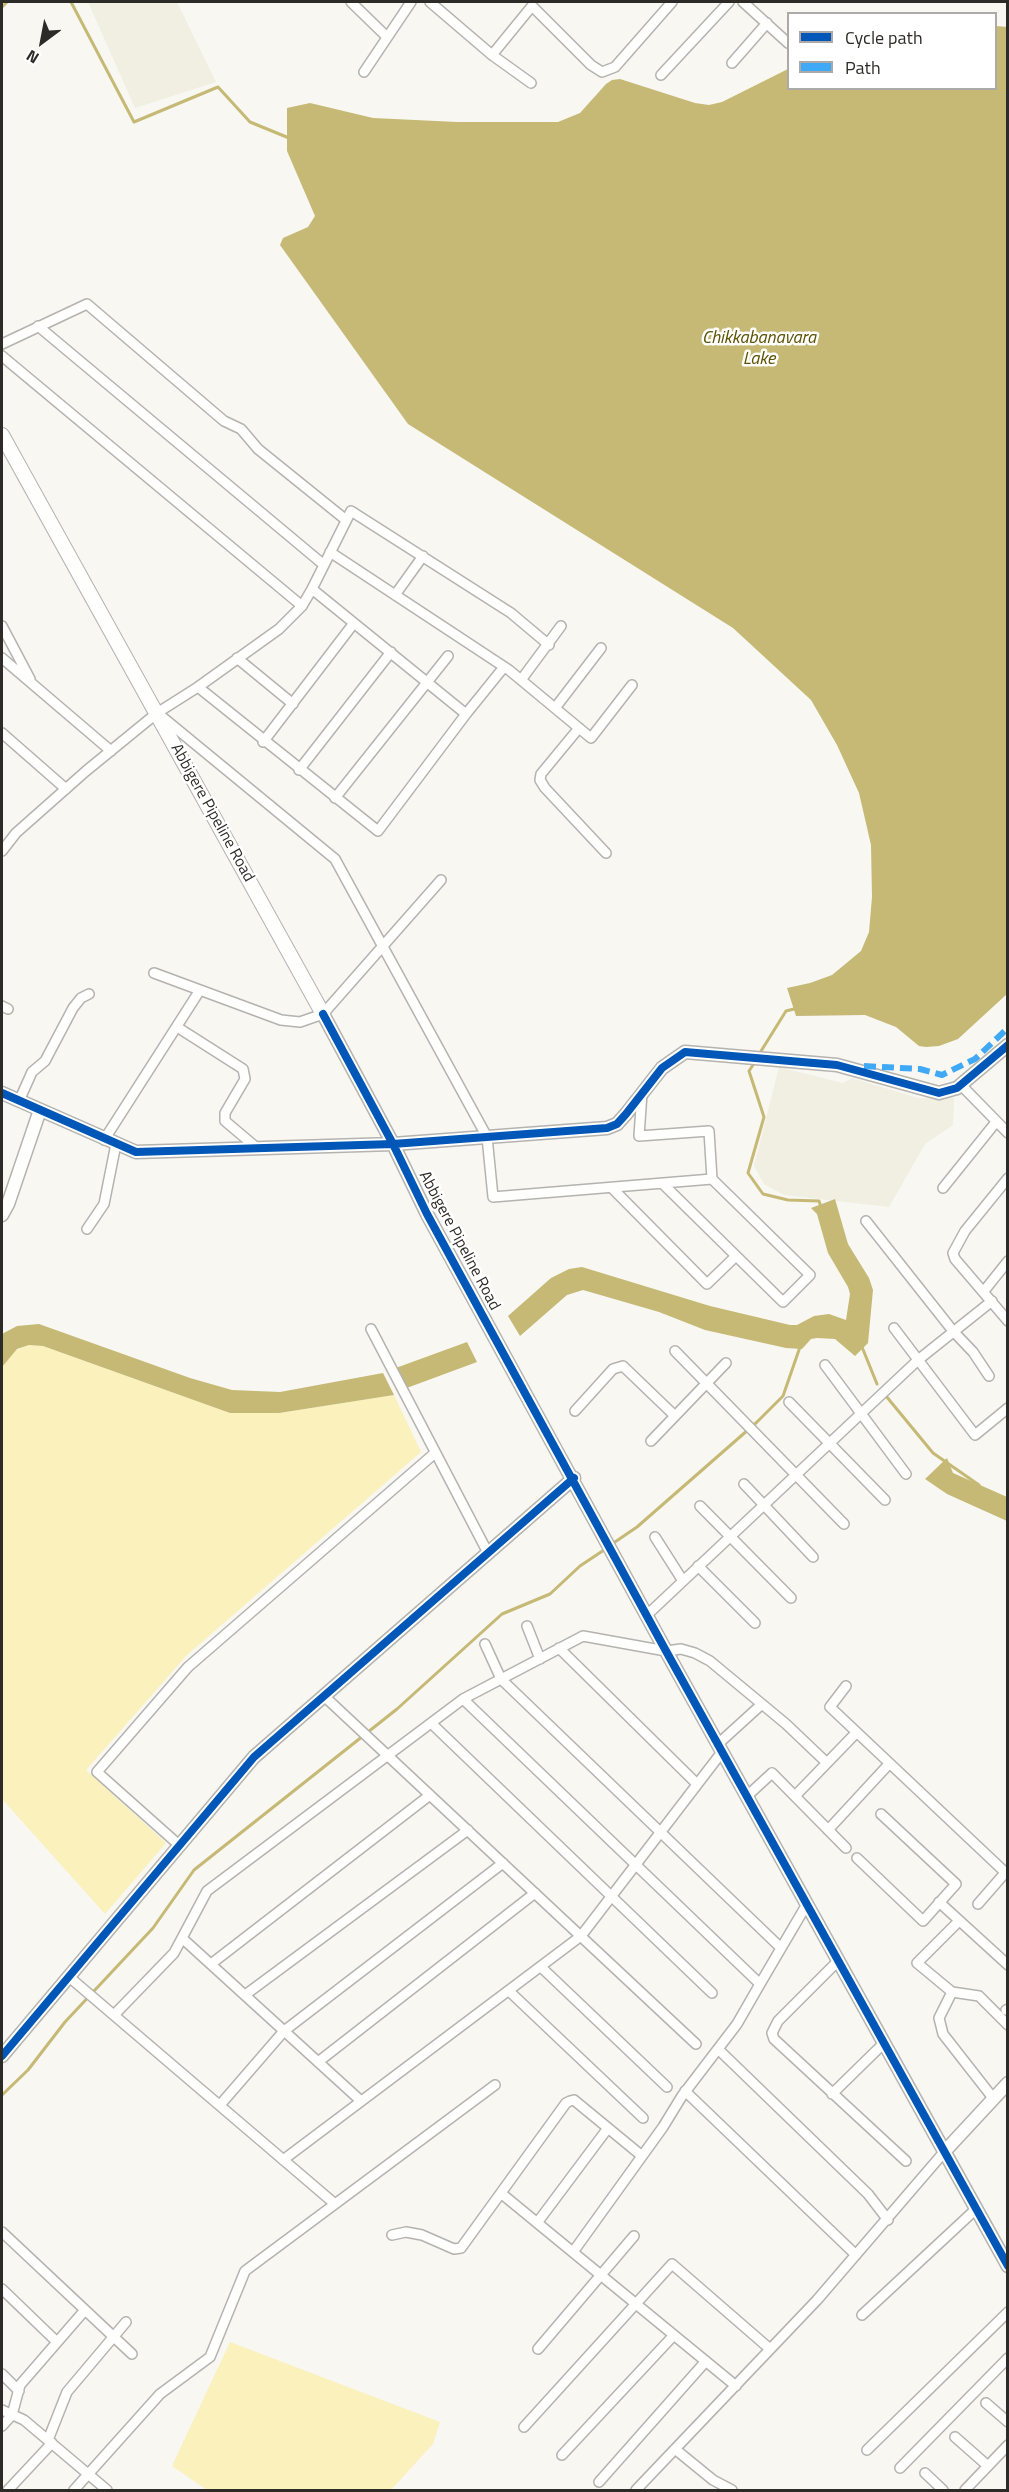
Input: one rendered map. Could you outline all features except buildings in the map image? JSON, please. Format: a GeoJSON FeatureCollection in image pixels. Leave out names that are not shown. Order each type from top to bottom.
{"type":"FeatureCollection","features":[{"type":"Feature","properties":{"kind":"main road","name":"Abbigere Pipeline Road"},"geometry":{"type":"LineString","coordinates":[[2,435],[323,1014]]}},
{"type":"Feature","properties":{"kind":"street"},"geometry":{"type":"LineString","coordinates":[[351,2],[387,37]]}},
{"type":"Feature","properties":{"kind":"street"},"geometry":{"type":"LineString","coordinates":[[364,72],[411,2]]}},
{"type":"Feature","properties":{"kind":"street"},"geometry":{"type":"LineString","coordinates":[[430,2],[531,83]]}},
{"type":"Feature","properties":{"kind":"street"},"geometry":{"type":"LineString","coordinates":[[492,54],[532,3],[591,65],[602,72],[615,67],[672,2]]}},
{"type":"Feature","properties":{"kind":"street"},"geometry":{"type":"LineString","coordinates":[[662,75],[729,2]]}},
{"type":"Feature","properties":{"kind":"street"},"geometry":{"type":"LineString","coordinates":[[743,2],[787,41]]}},
{"type":"Feature","properties":{"kind":"street"},"geometry":{"type":"LineString","coordinates":[[732,63],[767,23]]}},
{"type":"Feature","properties":{"kind":"street"},"geometry":{"type":"LineString","coordinates":[[2,344],[87,304],[224,421],[242,429],[258,449],[346,520]]}},
{"type":"Feature","properties":{"kind":"street"},"geometry":{"type":"LineString","coordinates":[[38,326],[324,565]]}},
{"type":"Feature","properties":{"kind":"street"},"geometry":{"type":"LineString","coordinates":[[2,356],[302,606]]}},
{"type":"Feature","properties":{"kind":"street"},"geometry":{"type":"LineString","coordinates":[[2,851],[16,833],[157,713],[198,687],[279,629],[302,606],[351,511],[511,613],[549,645]]}},
{"type":"Feature","properties":{"kind":"street"},"geometry":{"type":"LineString","coordinates":[[330,552],[504,667],[591,738],[632,685]]}},
{"type":"Feature","properties":{"kind":"street"},"geometry":{"type":"LineString","coordinates":[[395,595],[423,556]]}},
{"type":"Feature","properties":{"kind":"street"},"geometry":{"type":"LineString","coordinates":[[312,589],[466,714]]}},
{"type":"Feature","properties":{"kind":"street"},"geometry":{"type":"LineString","coordinates":[[264,742],[354,623]]}},
{"type":"Feature","properties":{"kind":"street"},"geometry":{"type":"LineString","coordinates":[[2,626],[32,684]]}},
{"type":"Feature","properties":{"kind":"street"},"geometry":{"type":"LineString","coordinates":[[521,680],[561,626]]}},
{"type":"Feature","properties":{"kind":"street"},"geometry":{"type":"LineString","coordinates":[[555,708],[601,648]]}},
{"type":"Feature","properties":{"kind":"street"},"geometry":{"type":"LineString","coordinates":[[299,770],[391,652]]}},
{"type":"Feature","properties":{"kind":"street"},"geometry":{"type":"LineString","coordinates":[[335,798],[448,656]]}},
{"type":"Feature","properties":{"kind":"street"},"geometry":{"type":"LineString","coordinates":[[2,658],[111,750]]}},
{"type":"Feature","properties":{"kind":"street"},"geometry":{"type":"LineString","coordinates":[[237,658],[293,704]]}},
{"type":"Feature","properties":{"kind":"street"},"geometry":{"type":"LineString","coordinates":[[198,687],[378,831],[504,667]]}},
{"type":"Feature","properties":{"kind":"street"},"geometry":{"type":"LineString","coordinates":[[157,713],[335,859],[487,1137],[493,1197],[712,1179]]}},
{"type":"Feature","properties":{"kind":"street"},"geometry":{"type":"LineString","coordinates":[[579,728],[541,774],[540,780],[606,853]]}},
{"type":"Feature","properties":{"kind":"street"},"geometry":{"type":"LineString","coordinates":[[2,733],[66,789]]}},
{"type":"Feature","properties":{"kind":"street"},"geometry":{"type":"LineString","coordinates":[[154,973],[295,1023],[323,1014],[441,880]]}},
{"type":"Feature","properties":{"kind":"street"},"geometry":{"type":"LineString","coordinates":[[87,1229],[104,1204],[110,1142],[200,990]]}},
{"type":"Feature","properties":{"kind":"street"},"geometry":{"type":"LineString","coordinates":[[19,1101],[32,1072],[45,1061],[73,1008],[81,998],[89,994]]}},
{"type":"Feature","properties":{"kind":"street","name":"Abbigere Pipeline Road"},"geometry":{"type":"LineString","coordinates":[[323,1014],[393,1144],[427,1214],[666,1651],[1007,2263]]}},
{"type":"Feature","properties":{"kind":"street"},"geometry":{"type":"LineString","coordinates":[[177,1027],[243,1069],[245,1079],[225,1113],[225,1121],[256,1148]]}},
{"type":"Feature","properties":{"kind":"street"},"geometry":{"type":"LineString","coordinates":[[2,1093],[136,1152],[393,1144],[607,1128],[617,1124],[662,1068],[678,1054],[692,1052],[837,1065],[928,1092],[939,1093],[961,1085],[1008,1045]]}},
{"type":"Feature","properties":{"kind":"street"},"geometry":{"type":"LineString","coordinates":[[961,1085],[1008,1133]]}},
{"type":"Feature","properties":{"kind":"street"},"geometry":{"type":"LineString","coordinates":[[642,1093],[639,1136],[709,1131],[712,1179],[810,1275],[783,1302],[663,1184]]}},
{"type":"Feature","properties":{"kind":"street"},"geometry":{"type":"LineString","coordinates":[[2,1215],[8,1204],[40,1110]]}},
{"type":"Feature","properties":{"kind":"street"},"geometry":{"type":"LineString","coordinates":[[943,1188],[996,1122]]}},
{"type":"Feature","properties":{"kind":"street"},"geometry":{"type":"LineString","coordinates":[[1008,1178],[965,1231],[953,1251],[955,1259],[1008,1321]]}},
{"type":"Feature","properties":{"kind":"street"},"geometry":{"type":"LineString","coordinates":[[612,1188],[707,1284],[736,1256]]}},
{"type":"Feature","properties":{"kind":"street"},"geometry":{"type":"LineString","coordinates":[[866,1221],[953,1331],[973,1352],[989,1376]]}},
{"type":"Feature","properties":{"kind":"street"},"geometry":{"type":"LineString","coordinates":[[984,1291],[1007,1262]]}},
{"type":"Feature","properties":{"kind":"street"},"geometry":{"type":"LineString","coordinates":[[647,1615],[918,1360],[992,1301]]}},
{"type":"Feature","properties":{"kind":"street"},"geometry":{"type":"LineString","coordinates":[[894,1328],[975,1435],[1008,1408]]}},
{"type":"Feature","properties":{"kind":"street"},"geometry":{"type":"LineString","coordinates":[[371,1329],[488,1553]]}},
{"type":"Feature","properties":{"kind":"street"},"geometry":{"type":"LineString","coordinates":[[675,1351],[844,1524]]}},
{"type":"Feature","properties":{"kind":"street"},"geometry":{"type":"LineString","coordinates":[[651,1441],[726,1363]]}},
{"type":"Feature","properties":{"kind":"street"},"geometry":{"type":"LineString","coordinates":[[825,1365],[906,1474]]}},
{"type":"Feature","properties":{"kind":"street"},"geometry":{"type":"LineString","coordinates":[[575,1411],[613,1369],[622,1366],[675,1416]]}},
{"type":"Feature","properties":{"kind":"street"},"geometry":{"type":"LineString","coordinates":[[789,1402],[885,1500]]}},
{"type":"Feature","properties":{"kind":"street"},"geometry":{"type":"LineString","coordinates":[[180,1845],[97,1772],[188,1667],[435,1453]]}},
{"type":"Feature","properties":{"kind":"street"},"geometry":{"type":"LineString","coordinates":[[2,2056],[254,1757],[573,1478]]}},
{"type":"Feature","properties":{"kind":"street"},"geometry":{"type":"LineString","coordinates":[[744,1484],[813,1557]]}},
{"type":"Feature","properties":{"kind":"street"},"geometry":{"type":"LineString","coordinates":[[700,1506],[791,1598]]}},
{"type":"Feature","properties":{"kind":"street"},"geometry":{"type":"LineString","coordinates":[[654,1537],[683,1581]]}},
{"type":"Feature","properties":{"kind":"street"},"geometry":{"type":"LineString","coordinates":[[698,1566],[755,1623]]}},
{"type":"Feature","properties":{"kind":"street"},"geometry":{"type":"LineString","coordinates":[[527,1626],[540,1659]]}},
{"type":"Feature","properties":{"kind":"street"},"geometry":{"type":"LineString","coordinates":[[114,2015],[174,1953],[207,1891],[463,1699],[583,1636],[666,1651],[681,1649],[695,1653],[710,1661],[762,1704],[827,1763]]}},
{"type":"Feature","properties":{"kind":"street"},"geometry":{"type":"LineString","coordinates":[[486,1644],[501,1679],[782,1948]]}},
{"type":"Feature","properties":{"kind":"street"},"geometry":{"type":"LineString","coordinates":[[559,1648],[697,1784]]}},
{"type":"Feature","properties":{"kind":"street"},"geometry":{"type":"LineString","coordinates":[[846,1686],[830,1707],[1006,1874],[978,1904]]}},
{"type":"Feature","properties":{"kind":"street"},"geometry":{"type":"LineString","coordinates":[[324,1696],[696,2044]]}},
{"type":"Feature","properties":{"kind":"street"},"geometry":{"type":"LineString","coordinates":[[463,1699],[760,1984]]}},
{"type":"Feature","properties":{"kind":"street"},"geometry":{"type":"LineString","coordinates":[[283,2160],[581,1936],[697,1784],[720,1748],[762,1704]]}},
{"type":"Feature","properties":{"kind":"street"},"geometry":{"type":"LineString","coordinates":[[431,1723],[712,1993]]}},
{"type":"Feature","properties":{"kind":"street"},"geometry":{"type":"LineString","coordinates":[[795,1796],[856,1733]]}},
{"type":"Feature","properties":{"kind":"street"},"geometry":{"type":"LineString","coordinates":[[828,1830],[889,1764]]}},
{"type":"Feature","properties":{"kind":"street"},"geometry":{"type":"LineString","coordinates":[[746,1797],[772,1773],[846,1848]]}},
{"type":"Feature","properties":{"kind":"street"},"geometry":{"type":"LineString","coordinates":[[211,1964],[430,1795]]}},
{"type":"Feature","properties":{"kind":"street"},"geometry":{"type":"LineString","coordinates":[[857,1858],[922,1920],[956,1884],[881,1814]]}},
{"type":"Feature","properties":{"kind":"street"},"geometry":{"type":"LineString","coordinates":[[245,1995],[468,1830]]}},
{"type":"Feature","properties":{"kind":"street"},"geometry":{"type":"LineString","coordinates":[[220,2105],[284,2031],[503,1863]]}},
{"type":"Feature","properties":{"kind":"street"},"geometry":{"type":"LineString","coordinates":[[318,2062],[535,1893]]}},
{"type":"Feature","properties":{"kind":"street"},"geometry":{"type":"LineString","coordinates":[[939,1902],[1008,1965]]}},
{"type":"Feature","properties":{"kind":"street"},"geometry":{"type":"LineString","coordinates":[[573,2253],[686,2091],[737,2024],[807,1904]]}},
{"type":"Feature","properties":{"kind":"street"},"geometry":{"type":"LineString","coordinates":[[959,1920],[917,1963],[952,1992],[979,1996],[1008,2025]]}},
{"type":"Feature","properties":{"kind":"street"},"geometry":{"type":"LineString","coordinates":[[182,1938],[361,2101]]}},
{"type":"Feature","properties":{"kind":"street"},"geometry":{"type":"LineString","coordinates":[[839,1960],[778,2021],[772,2033],[774,2039],[906,2161]]}},
{"type":"Feature","properties":{"kind":"street"},"geometry":{"type":"LineString","coordinates":[[541,1967],[667,2087]]}},
{"type":"Feature","properties":{"kind":"street"},"geometry":{"type":"LineString","coordinates":[[68,1976],[335,2204]]}},
{"type":"Feature","properties":{"kind":"street"},"geometry":{"type":"LineString","coordinates":[[509,1991],[643,2118]]}},
{"type":"Feature","properties":{"kind":"street"},"geometry":{"type":"LineString","coordinates":[[952,1992],[939,2018],[943,2034],[993,2098]]}},
{"type":"Feature","properties":{"kind":"street"},"geometry":{"type":"LineString","coordinates":[[832,2094],[884,2043]]}},
{"type":"Feature","properties":{"kind":"street"},"geometry":{"type":"LineString","coordinates":[[718,2049],[868,2194],[888,2220]]}},
{"type":"Feature","properties":{"kind":"street"},"geometry":{"type":"LineString","coordinates":[[636,2490],[736,2386],[888,2220],[945,2151],[1008,2083]]}},
{"type":"Feature","properties":{"kind":"street"},"geometry":{"type":"LineString","coordinates":[[74,2490],[160,2394],[210,2357],[245,2271],[495,2085]]}},
{"type":"Feature","properties":{"kind":"street"},"geometry":{"type":"LineString","coordinates":[[686,2091],[856,2255]]}},
{"type":"Feature","properties":{"kind":"street"},"geometry":{"type":"LineString","coordinates":[[392,2235],[406,2232],[422,2235],[454,2249],[461,2248],[566,2103],[574,2100],[642,2156]]}},
{"type":"Feature","properties":{"kind":"street"},"geometry":{"type":"LineString","coordinates":[[537,2223],[608,2128]]}},
{"type":"Feature","properties":{"kind":"street"},"geometry":{"type":"LineString","coordinates":[[502,2194],[736,2386]]}},
{"type":"Feature","properties":{"kind":"street"},"geometry":{"type":"LineString","coordinates":[[862,2315],[976,2209]]}},
{"type":"Feature","properties":{"kind":"street"},"geometry":{"type":"LineString","coordinates":[[2,2232],[132,2354]]}},
{"type":"Feature","properties":{"kind":"street"},"geometry":{"type":"LineString","coordinates":[[538,2349],[634,2236]]}},
{"type":"Feature","properties":{"kind":"street"},"geometry":{"type":"LineString","coordinates":[[524,2427],[672,2264],[770,2349]]}},
{"type":"Feature","properties":{"kind":"street"},"geometry":{"type":"LineString","coordinates":[[2,2289],[57,2342]]}},
{"type":"Feature","properties":{"kind":"street"},"geometry":{"type":"LineString","coordinates":[[2,2426],[12,2415],[20,2385],[85,2310]]}},
{"type":"Feature","properties":{"kind":"street"},"geometry":{"type":"LineString","coordinates":[[867,2450],[1008,2312]]}},
{"type":"Feature","properties":{"kind":"street"},"geometry":{"type":"LineString","coordinates":[[8,2490],[50,2441],[67,2392],[126,2322]]}},
{"type":"Feature","properties":{"kind":"street"},"geometry":{"type":"LineString","coordinates":[[562,2455],[674,2335]]}},
{"type":"Feature","properties":{"kind":"street"},"geometry":{"type":"LineString","coordinates":[[900,2468],[1008,2358]]}},
{"type":"Feature","properties":{"kind":"street"},"geometry":{"type":"LineString","coordinates":[[599,2482],[706,2361]]}},
{"type":"Feature","properties":{"kind":"street"},"geometry":{"type":"LineString","coordinates":[[2,2374],[19,2391]]}},
{"type":"Feature","properties":{"kind":"street"},"geometry":{"type":"LineString","coordinates":[[986,2403],[1008,2422]]}},
{"type":"Feature","properties":{"kind":"street"},"geometry":{"type":"LineString","coordinates":[[2,2410],[24,2420],[107,2490]]}},
{"type":"Feature","properties":{"kind":"street"},"geometry":{"type":"LineString","coordinates":[[955,2437],[988,2466]]}},
{"type":"Feature","properties":{"kind":"street"},"geometry":{"type":"LineString","coordinates":[[965,2490],[1008,2445]]}},
{"type":"Feature","properties":{"kind":"street"},"geometry":{"type":"LineString","coordinates":[[675,2450],[713,2480],[730,2490]]}},
{"type":"Feature","properties":{"kind":"street"},"geometry":{"type":"LineString","coordinates":[[925,2473],[943,2490]]}},
{"type":"Feature","properties":{"kind":"shaded area"},"geometry":{"type":"Polygon","coordinates":[[[88,2],[177,2],[216,82],[135,108],[88,2]]]}},
{"type":"Feature","properties":{"kind":"shaded area"},"geometry":{"type":"Polygon","coordinates":[[[779,1067],[843,1083],[852,1078],[918,1098],[954,1098],[953,1125],[925,1144],[889,1207],[784,1195],[764,1184],[754,1166],[779,1067]]]}},
{"type":"Feature","properties":{"kind":"shaded area"},"geometry":{"type":"Polygon","coordinates":[[[29,1345],[43,1346],[230,1413],[279,1413],[394,1395],[421,1452],[187,1655],[86,1770],[166,1843],[105,1914],[2,1799],[2,1367],[12,1352],[29,1345]]]}},
{"type":"Feature","properties":{"kind":"shaded area"},"geometry":{"type":"Polygon","coordinates":[[[230,2342],[440,2422],[433,2444],[391,2490],[207,2490],[172,2466],[230,2342]]]}},
{"type":"Feature","properties":{"kind":"water","name":"Chikkabanavara Lake"},"geometry":{"type":"Polygon","coordinates":[[[997,26],[1008,27],[1007,994],[958,1039],[939,1046],[919,1046],[896,1027],[865,1015],[796,1016],[787,988],[832,975],[861,951],[869,932],[872,897],[871,845],[859,793],[837,745],[811,700],[733,628],[408,424],[280,245],[283,238],[308,227],[315,216],[287,151],[287,108],[310,103],[373,118],[457,122],[558,122],[580,113],[606,84],[620,79],[695,103],[709,105],[722,102],[787,70],[787,90],[997,90],[997,26]]]}},
{"type":"Feature","properties":{"kind":"water"},"geometry":{"type":"Polygon","coordinates":[[[835,1199],[848,1244],[869,1278],[873,1290],[868,1343],[855,1356],[835,1339],[811,1339],[802,1349],[786,1348],[705,1330],[659,1312],[583,1290],[567,1295],[520,1336],[508,1316],[551,1278],[569,1269],[582,1267],[710,1306],[790,1325],[797,1325],[814,1316],[829,1314],[846,1320],[850,1294],[848,1287],[828,1253],[817,1214],[811,1208],[835,1199]]]}},
{"type":"Feature","properties":{"kind":"water"},"geometry":{"type":"Polygon","coordinates":[[[39,1324],[190,1378],[232,1390],[280,1392],[383,1373],[394,1395],[279,1413],[230,1413],[43,1346],[29,1345],[17,1349],[2,1367],[2,1334],[17,1326],[39,1324]]]}},
{"type":"Feature","properties":{"kind":"water"},"geometry":{"type":"Polygon","coordinates":[[[467,1342],[477,1362],[404,1389],[393,1369],[467,1342]]]}},
{"type":"Feature","properties":{"kind":"water"},"geometry":{"type":"Polygon","coordinates":[[[947,1458],[953,1473],[1007,1497],[1007,1521],[947,1494],[925,1479],[947,1458]]]}},
{"type":"Feature","properties":{"kind":"waterway"},"geometry":{"type":"LineString","coordinates":[[2,7],[7,2]]}},
{"type":"Feature","properties":{"kind":"waterway"},"geometry":{"type":"LineString","coordinates":[[71,2],[134,122],[218,87],[250,122],[289,138]]}},
{"type":"Feature","properties":{"kind":"waterway"},"geometry":{"type":"LineString","coordinates":[[758,1056],[786,1011],[798,1008]]}},
{"type":"Feature","properties":{"kind":"waterway"},"geometry":{"type":"LineString","coordinates":[[755,1062],[749,1071],[764,1117],[748,1173],[763,1194],[788,1200],[819,1201],[821,1207]]}},
{"type":"Feature","properties":{"kind":"waterway"},"geometry":{"type":"LineString","coordinates":[[612,1544],[637,1527],[757,1422],[783,1396],[800,1347]]}},
{"type":"Feature","properties":{"kind":"waterway"},"geometry":{"type":"LineString","coordinates":[[862,1347],[877,1384]]}},
{"type":"Feature","properties":{"kind":"waterway"},"geometry":{"type":"LineString","coordinates":[[886,1396],[933,1453],[979,1485]]}},
{"type":"Feature","properties":{"kind":"waterway"},"geometry":{"type":"LineString","coordinates":[[2,2095],[28,2070],[65,2022],[153,1928],[194,1870],[397,1709],[502,1614],[550,1594],[580,1566],[607,1548]]}},
{"type":"Feature","properties":{"kind":"marked path"},"geometry":{"type":"LineString","coordinates":[[864,1066],[920,1069],[942,1075],[975,1059],[1008,1028]]}},
{"type":"Feature","properties":{"kind":"cycle path"},"geometry":{"type":"LineString","coordinates":[[323,1014],[393,1144],[427,1214],[666,1651],[1008,2266]]}},
{"type":"Feature","properties":{"kind":"cycle path"},"geometry":{"type":"LineString","coordinates":[[2,1093],[136,1152],[393,1144],[607,1128],[617,1124],[662,1068],[685,1052],[837,1065],[939,1093],[957,1088],[1008,1045]]}},
{"type":"Feature","properties":{"kind":"cycle path"},"geometry":{"type":"LineString","coordinates":[[2,2056],[254,1757],[574,1478]]}}]}
